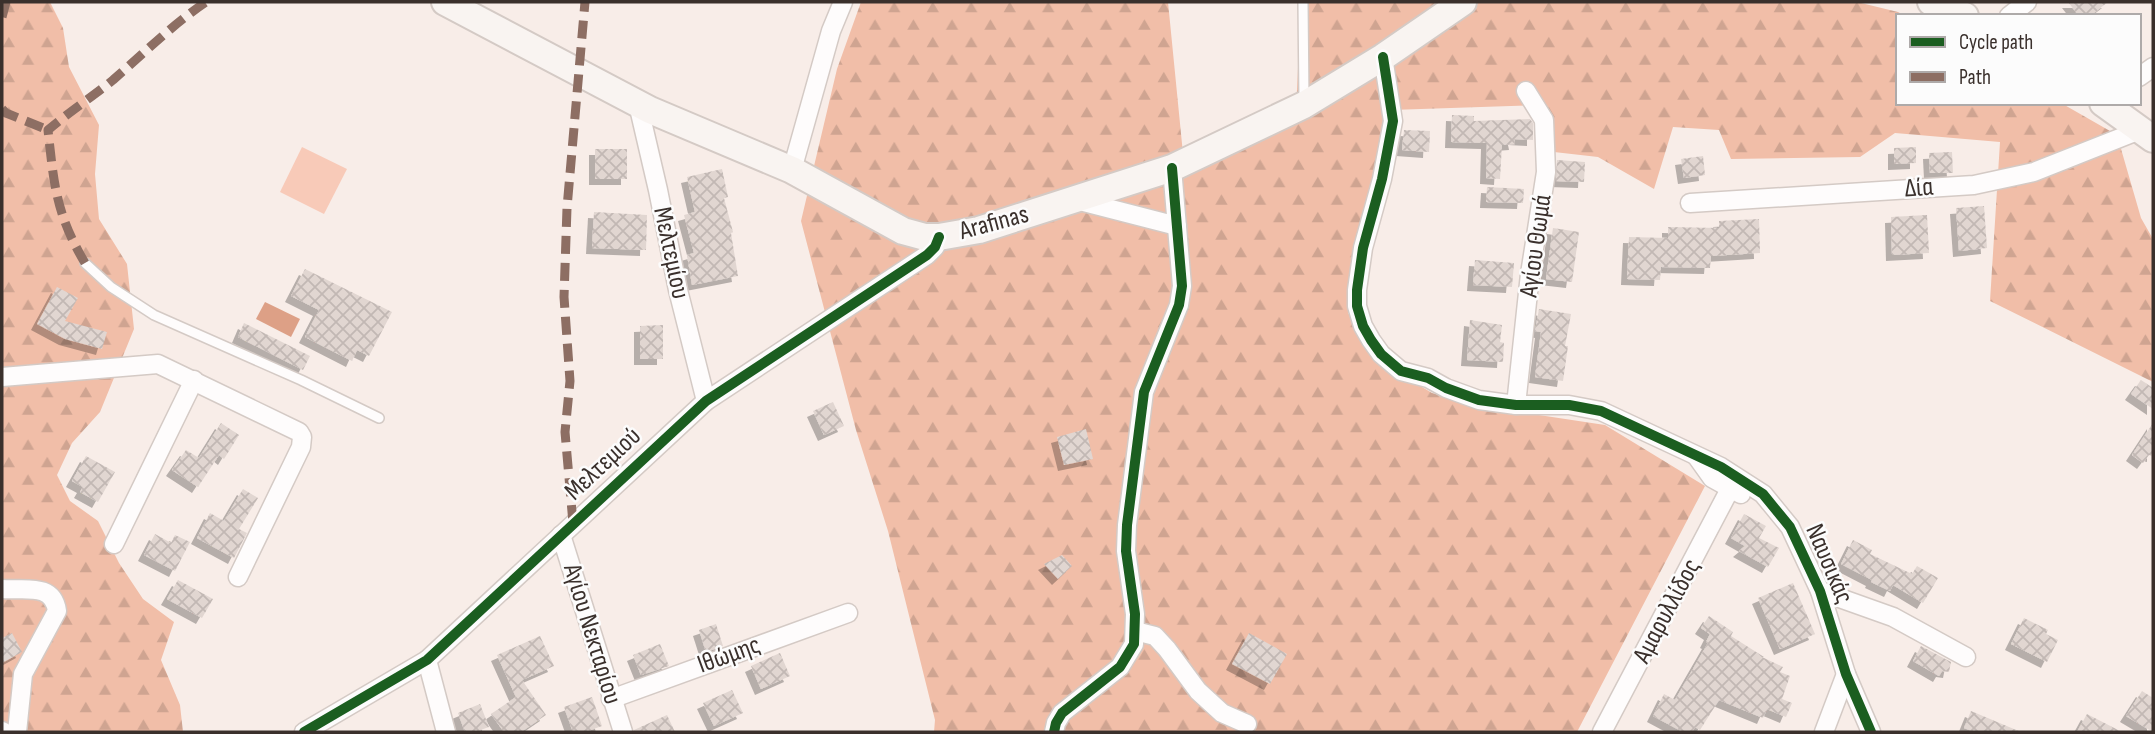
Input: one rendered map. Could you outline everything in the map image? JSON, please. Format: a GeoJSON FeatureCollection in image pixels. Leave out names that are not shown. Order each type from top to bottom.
{"type":"FeatureCollection","features":[{"type":"Feature","properties":{"kind":"main road","name":"Arafinas"},"geometry":{"type":"LineString","coordinates":[[445,2],[638,104],[792,170],[903,231],[925,237],[979,230],[1172,168],[1304,105],[1383,57],[1463,2]]}},
{"type":"Feature","properties":{"kind":"main road"},"geometry":{"type":"LineString","coordinates":[[1931,2],[1960,14]]}},
{"type":"Feature","properties":{"kind":"main road"},"geometry":{"type":"LineString","coordinates":[[2107,105],[2146,135]]}},
{"type":"Feature","properties":{"kind":"street"},"geometry":{"type":"LineString","coordinates":[[792,170],[831,31],[843,2]]}},
{"type":"Feature","properties":{"kind":"street"},"geometry":{"type":"LineString","coordinates":[[2012,14],[2027,2]]}},
{"type":"Feature","properties":{"kind":"street","name":"Ναυσικάς"},"geometry":{"type":"LineString","coordinates":[[1383,57],[1393,121],[1362,258],[1357,306],[1363,326],[1381,354],[1401,371],[1428,378],[1479,400],[1516,405],[1569,405],[1601,411],[1695,454],[1747,482],[1763,494],[1790,527],[1820,591],[1846,674],[1871,732]]}},
{"type":"Feature","properties":{"kind":"street","name":"Αγίου Θωμά"},"geometry":{"type":"LineString","coordinates":[[1516,405],[1530,274],[1546,172],[1544,120],[1526,91]]}},
{"type":"Feature","properties":{"kind":"street","name":"Μελτεμίου"},"geometry":{"type":"LineString","coordinates":[[638,104],[678,290],[706,401]]}},
{"type":"Feature","properties":{"kind":"street","name":"Δία"},"geometry":{"type":"LineString","coordinates":[[1690,203],[1974,185],[2034,172],[2146,135]]}},
{"type":"Feature","properties":{"kind":"street"},"geometry":{"type":"LineString","coordinates":[[1054,732],[1062,713],[1120,667],[1134,644],[1135,631],[1126,551],[1127,525],[1144,392],[1179,305],[1182,286],[1172,168]]}},
{"type":"Feature","properties":{"kind":"street"},"geometry":{"type":"LineString","coordinates":[[1076,200],[1177,226]]}},
{"type":"Feature","properties":{"kind":"street","name":"Μελτεμιού"},"geometry":{"type":"LineString","coordinates":[[304,732],[427,660],[706,401],[927,255],[935,247],[939,237]]}},
{"type":"Feature","properties":{"kind":"street"},"geometry":{"type":"LineString","coordinates":[[2,377],[155,364],[294,429],[302,437],[301,447],[238,578]]}},
{"type":"Feature","properties":{"kind":"street"},"geometry":{"type":"LineString","coordinates":[[114,544],[194,380]]}},
{"type":"Feature","properties":{"kind":"street"},"geometry":{"type":"LineString","coordinates":[[1695,454],[1713,478],[1730,489],[1740,494],[1763,494]]}},
{"type":"Feature","properties":{"kind":"street","name":"Αμαρυλλίδος"},"geometry":{"type":"LineString","coordinates":[[1602,732],[1730,489]]}},
{"type":"Feature","properties":{"kind":"street","name":"Αγίου Νεκταρίου"},"geometry":{"type":"LineString","coordinates":[[561,535],[623,732]]}},
{"type":"Feature","properties":{"kind":"street"},"geometry":{"type":"LineString","coordinates":[[2,589],[43,591],[50,594],[55,601],[57,611],[23,674],[17,732]]}},
{"type":"Feature","properties":{"kind":"street"},"geometry":{"type":"LineString","coordinates":[[1820,591],[1893,617],[1966,657]]}},
{"type":"Feature","properties":{"kind":"street","name":"Ιθώμης"},"geometry":{"type":"LineString","coordinates":[[611,699],[848,613]]}},
{"type":"Feature","properties":{"kind":"street"},"geometry":{"type":"LineString","coordinates":[[1135,631],[1155,636],[1198,691],[1222,713],[1247,724]]}},
{"type":"Feature","properties":{"kind":"street"},"geometry":{"type":"LineString","coordinates":[[427,660],[446,732]]}},
{"type":"Feature","properties":{"kind":"street"},"geometry":{"type":"LineString","coordinates":[[1824,732],[1846,674]]}},
{"type":"Feature","properties":{"kind":"lane"},"geometry":{"type":"LineString","coordinates":[[1303,2],[1304,105]]}},
{"type":"Feature","properties":{"kind":"lane"},"geometry":{"type":"LineString","coordinates":[[85,262],[111,287],[153,316],[380,418]]}},
{"type":"Feature","properties":{"kind":"green space"},"geometry":{"type":"Polygon","coordinates":[[[2,2],[50,2],[63,28],[69,67],[99,125],[95,174],[99,219],[127,264],[134,329],[100,412],[72,443],[57,475],[70,501],[98,521],[119,563],[143,599],[174,622],[161,660],[180,705],[183,732],[2,732],[2,2]]]}},
{"type":"Feature","properties":{"kind":"green space"},"geometry":{"type":"Polygon","coordinates":[[[861,2],[1168,2],[1185,174],[1296,111],[1301,2],[1857,2],[1902,14],[1896,14],[1896,105],[2064,105],[2117,135],[2141,218],[2153,239],[2153,382],[1990,301],[2000,142],[1895,133],[1860,157],[1731,159],[1719,130],[1673,127],[1654,189],[1598,157],[1554,152],[1545,105],[1391,110],[1348,313],[1387,366],[1432,393],[1485,407],[1605,425],[1705,486],[1577,732],[934,732],[935,720],[888,531],[856,430],[801,221],[837,69],[861,2]]]}},
{"type":"Feature","properties":{"kind":"shaded area"},"geometry":{"type":"Polygon","coordinates":[[[302,147],[347,169],[324,214],[280,192],[302,147]]]}},
{"type":"Feature","properties":{"kind":"shaded area"},"geometry":{"type":"Polygon","coordinates":[[[265,302],[300,319],[291,337],[256,319],[265,302]]]}},
{"type":"Feature","properties":{"kind":"building"},"geometry":{"type":"Polygon","coordinates":[[[2068,2],[2108,2],[2093,14],[2077,14],[2068,2]]]}},
{"type":"Feature","properties":{"kind":"building"},"geometry":{"type":"Polygon","coordinates":[[[1452,115],[1474,116],[1474,121],[1530,119],[1533,123],[1533,140],[1514,139],[1515,144],[1502,145],[1500,179],[1486,178],[1487,143],[1451,142],[1452,115]]]}},
{"type":"Feature","properties":{"kind":"building"},"geometry":{"type":"Polygon","coordinates":[[[1404,130],[1430,131],[1429,152],[1402,150],[1404,130]]]}},
{"type":"Feature","properties":{"kind":"building"},"geometry":{"type":"Polygon","coordinates":[[[1916,147],[1916,163],[1894,164],[1894,148],[1916,147]]]}},
{"type":"Feature","properties":{"kind":"building"},"geometry":{"type":"Polygon","coordinates":[[[595,149],[627,149],[627,179],[595,179],[595,149]]]}},
{"type":"Feature","properties":{"kind":"building"},"geometry":{"type":"Polygon","coordinates":[[[1952,152],[1953,173],[1930,173],[1929,153],[1952,152]]]}},
{"type":"Feature","properties":{"kind":"building"},"geometry":{"type":"Polygon","coordinates":[[[1703,156],[1705,175],[1684,178],[1681,159],[1703,156]]]}},
{"type":"Feature","properties":{"kind":"building"},"geometry":{"type":"Polygon","coordinates":[[[1557,160],[1585,162],[1584,182],[1556,181],[1557,160]]]}},
{"type":"Feature","properties":{"kind":"building"},"geometry":{"type":"Polygon","coordinates":[[[722,169],[728,197],[724,198],[733,232],[731,233],[738,276],[692,285],[687,255],[694,253],[684,215],[695,212],[687,177],[722,169]]]}},
{"type":"Feature","properties":{"kind":"building"},"geometry":{"type":"Polygon","coordinates":[[[1487,187],[1524,189],[1523,203],[1486,202],[1487,187]]]}},
{"type":"Feature","properties":{"kind":"building"},"geometry":{"type":"Polygon","coordinates":[[[1984,206],[1987,248],[1959,251],[1956,208],[1984,206]]]}},
{"type":"Feature","properties":{"kind":"building"},"geometry":{"type":"Polygon","coordinates":[[[594,212],[647,215],[646,250],[592,248],[594,212]]]}},
{"type":"Feature","properties":{"kind":"building"},"geometry":{"type":"Polygon","coordinates":[[[1927,215],[1929,253],[1892,255],[1891,217],[1927,215]]]}},
{"type":"Feature","properties":{"kind":"building"},"geometry":{"type":"Polygon","coordinates":[[[1759,219],[1760,253],[1711,256],[1710,268],[1661,267],[1660,280],[1627,279],[1629,237],[1668,238],[1668,227],[1719,228],[1719,221],[1759,219]]]}},
{"type":"Feature","properties":{"kind":"building"},"geometry":{"type":"Polygon","coordinates":[[[1553,228],[1579,232],[1572,282],[1546,279],[1553,228]]]}},
{"type":"Feature","properties":{"kind":"building"},"geometry":{"type":"Polygon","coordinates":[[[1475,260],[1514,263],[1512,287],[1473,285],[1475,260]]]}},
{"type":"Feature","properties":{"kind":"building"},"geometry":{"type":"Polygon","coordinates":[[[305,269],[392,312],[369,356],[357,350],[352,361],[305,337],[319,310],[291,296],[305,269]]]}},
{"type":"Feature","properties":{"kind":"building"},"geometry":{"type":"Polygon","coordinates":[[[57,287],[78,298],[65,321],[107,332],[102,349],[65,339],[37,324],[57,287]]]}},
{"type":"Feature","properties":{"kind":"building"},"geometry":{"type":"Polygon","coordinates":[[[1539,309],[1571,314],[1565,346],[1568,346],[1563,381],[1535,377],[1541,332],[1535,331],[1539,309]]]}},
{"type":"Feature","properties":{"kind":"building"},"geometry":{"type":"Polygon","coordinates":[[[1470,320],[1502,325],[1500,342],[1504,343],[1503,362],[1467,360],[1470,320]]]}},
{"type":"Feature","properties":{"kind":"building"},"geometry":{"type":"Polygon","coordinates":[[[244,323],[310,356],[303,370],[238,337],[244,323]]]}},
{"type":"Feature","properties":{"kind":"building"},"geometry":{"type":"Polygon","coordinates":[[[663,325],[663,359],[640,359],[640,326],[663,325]]]}},
{"type":"Feature","properties":{"kind":"building"},"geometry":{"type":"Polygon","coordinates":[[[2141,380],[2153,388],[2153,409],[2131,394],[2141,380]]]}},
{"type":"Feature","properties":{"kind":"building"},"geometry":{"type":"Polygon","coordinates":[[[833,402],[844,426],[824,435],[813,411],[833,402]]]}},
{"type":"Feature","properties":{"kind":"building"},"geometry":{"type":"Polygon","coordinates":[[[221,423],[239,435],[224,459],[219,455],[198,487],[172,470],[186,450],[199,458],[221,423]]]}},
{"type":"Feature","properties":{"kind":"building"},"geometry":{"type":"Polygon","coordinates":[[[2153,423],[2153,456],[2149,455],[2143,463],[2132,455],[2153,423]]]}},
{"type":"Feature","properties":{"kind":"building"},"geometry":{"type":"Polygon","coordinates":[[[1086,429],[1093,459],[1064,465],[1057,437],[1086,429]]]}},
{"type":"Feature","properties":{"kind":"building"},"geometry":{"type":"Polygon","coordinates":[[[86,456],[115,472],[98,502],[80,492],[83,487],[72,481],[86,456]]]}},
{"type":"Feature","properties":{"kind":"building"},"geometry":{"type":"Polygon","coordinates":[[[243,489],[258,498],[239,529],[247,533],[234,558],[197,538],[210,513],[224,521],[243,489]]]}},
{"type":"Feature","properties":{"kind":"building"},"geometry":{"type":"Polygon","coordinates":[[[1744,514],[1766,526],[1759,538],[1779,548],[1768,567],[1739,551],[1745,546],[1731,538],[1744,514]]]}},
{"type":"Feature","properties":{"kind":"building"},"geometry":{"type":"Polygon","coordinates":[[[155,534],[171,543],[175,535],[190,542],[175,571],[144,555],[155,534]]]}},
{"type":"Feature","properties":{"kind":"building"},"geometry":{"type":"Polygon","coordinates":[[[1853,540],[1872,550],[1870,554],[1912,574],[1917,566],[1938,578],[1923,603],[1893,585],[1890,591],[1871,582],[1872,580],[1841,564],[1853,540]]]}},
{"type":"Feature","properties":{"kind":"building"},"geometry":{"type":"Polygon","coordinates":[[[1062,555],[1072,566],[1058,579],[1044,564],[1062,555]]]}},
{"type":"Feature","properties":{"kind":"building"},"geometry":{"type":"Polygon","coordinates":[[[178,580],[213,599],[202,618],[167,599],[178,580]]]}},
{"type":"Feature","properties":{"kind":"building"},"geometry":{"type":"Polygon","coordinates":[[[1793,583],[1815,634],[1780,649],[1758,598],[1793,583]]]}},
{"type":"Feature","properties":{"kind":"building"},"geometry":{"type":"Polygon","coordinates":[[[1709,616],[1733,632],[1731,636],[1762,657],[1783,667],[1780,672],[1790,676],[1782,699],[1792,703],[1786,717],[1767,709],[1763,718],[1719,700],[1700,730],[1695,727],[1692,732],[1683,732],[1653,716],[1664,694],[1675,700],[1708,643],[1706,642],[1710,634],[1701,628],[1709,616]]]}},
{"type":"Feature","properties":{"kind":"building"},"geometry":{"type":"Polygon","coordinates":[[[2024,618],[2048,630],[2046,634],[2058,640],[2047,662],[2011,644],[2024,618]]]}},
{"type":"Feature","properties":{"kind":"building"},"geometry":{"type":"Polygon","coordinates":[[[716,624],[723,646],[706,652],[699,630],[716,624]]]}},
{"type":"Feature","properties":{"kind":"building"},"geometry":{"type":"Polygon","coordinates":[[[12,633],[22,652],[2,663],[2,638],[12,633]]]}},
{"type":"Feature","properties":{"kind":"building"},"geometry":{"type":"Polygon","coordinates":[[[1249,633],[1287,654],[1270,684],[1232,664],[1249,633]]]}},
{"type":"Feature","properties":{"kind":"building"},"geometry":{"type":"Polygon","coordinates":[[[540,636],[554,666],[522,680],[546,715],[521,732],[504,732],[491,714],[516,697],[497,655],[540,636]]]}},
{"type":"Feature","properties":{"kind":"building"},"geometry":{"type":"Polygon","coordinates":[[[660,644],[669,666],[641,675],[633,655],[660,644]]]}},
{"type":"Feature","properties":{"kind":"building"},"geometry":{"type":"Polygon","coordinates":[[[1921,646],[1951,662],[1949,672],[1942,671],[1939,676],[1913,661],[1921,646]]]}},
{"type":"Feature","properties":{"kind":"building"},"geometry":{"type":"Polygon","coordinates":[[[780,653],[790,676],[761,689],[751,666],[780,653]]]}},
{"type":"Feature","properties":{"kind":"building"},"geometry":{"type":"Polygon","coordinates":[[[732,690],[743,713],[714,726],[703,703],[732,690]]]}},
{"type":"Feature","properties":{"kind":"building"},"geometry":{"type":"Polygon","coordinates":[[[2142,691],[2153,698],[2153,732],[2126,716],[2142,691]]]}},
{"type":"Feature","properties":{"kind":"building"},"geometry":{"type":"Polygon","coordinates":[[[592,697],[602,726],[585,732],[573,732],[564,707],[592,697]]]}},
{"type":"Feature","properties":{"kind":"building"},"geometry":{"type":"Polygon","coordinates":[[[480,704],[489,727],[465,732],[458,713],[480,704]]]}},
{"type":"Feature","properties":{"kind":"building"},"geometry":{"type":"Polygon","coordinates":[[[1971,711],[2021,732],[1975,732],[1964,728],[1971,711]]]}},
{"type":"Feature","properties":{"kind":"building"},"geometry":{"type":"Polygon","coordinates":[[[2087,714],[2122,732],[2077,732],[2087,714]]]}},
{"type":"Feature","properties":{"kind":"building"},"geometry":{"type":"Polygon","coordinates":[[[667,715],[675,732],[634,732],[634,730],[667,715]]]}},
{"type":"Feature","properties":{"kind":"marked path"},"geometry":{"type":"LineString","coordinates":[[2,17],[6,2]]}},
{"type":"Feature","properties":{"kind":"marked path"},"geometry":{"type":"LineString","coordinates":[[85,263],[62,214],[52,167],[48,130],[206,2]]}},
{"type":"Feature","properties":{"kind":"marked path"},"geometry":{"type":"LineString","coordinates":[[573,523],[565,432],[570,381],[564,297],[567,208],[585,2]]}},
{"type":"Feature","properties":{"kind":"marked path"},"geometry":{"type":"LineString","coordinates":[[2,109],[48,130]]}},
{"type":"Feature","properties":{"kind":"cycle path"},"geometry":{"type":"LineString","coordinates":[[1383,57],[1393,121],[1382,179],[1363,248],[1357,290],[1357,306],[1363,326],[1381,354],[1401,371],[1428,378],[1479,400],[1516,405],[1569,405],[1601,411],[1721,467],[1763,494],[1790,527],[1820,591],[1846,674],[1871,732]]}},
{"type":"Feature","properties":{"kind":"cycle path"},"geometry":{"type":"LineString","coordinates":[[1054,732],[1062,713],[1120,667],[1134,644],[1135,614],[1126,551],[1127,525],[1144,392],[1179,305],[1182,286],[1172,168]]}},
{"type":"Feature","properties":{"kind":"cycle path"},"geometry":{"type":"LineString","coordinates":[[304,732],[427,660],[706,401],[927,255],[935,247],[939,237]]}}]}
